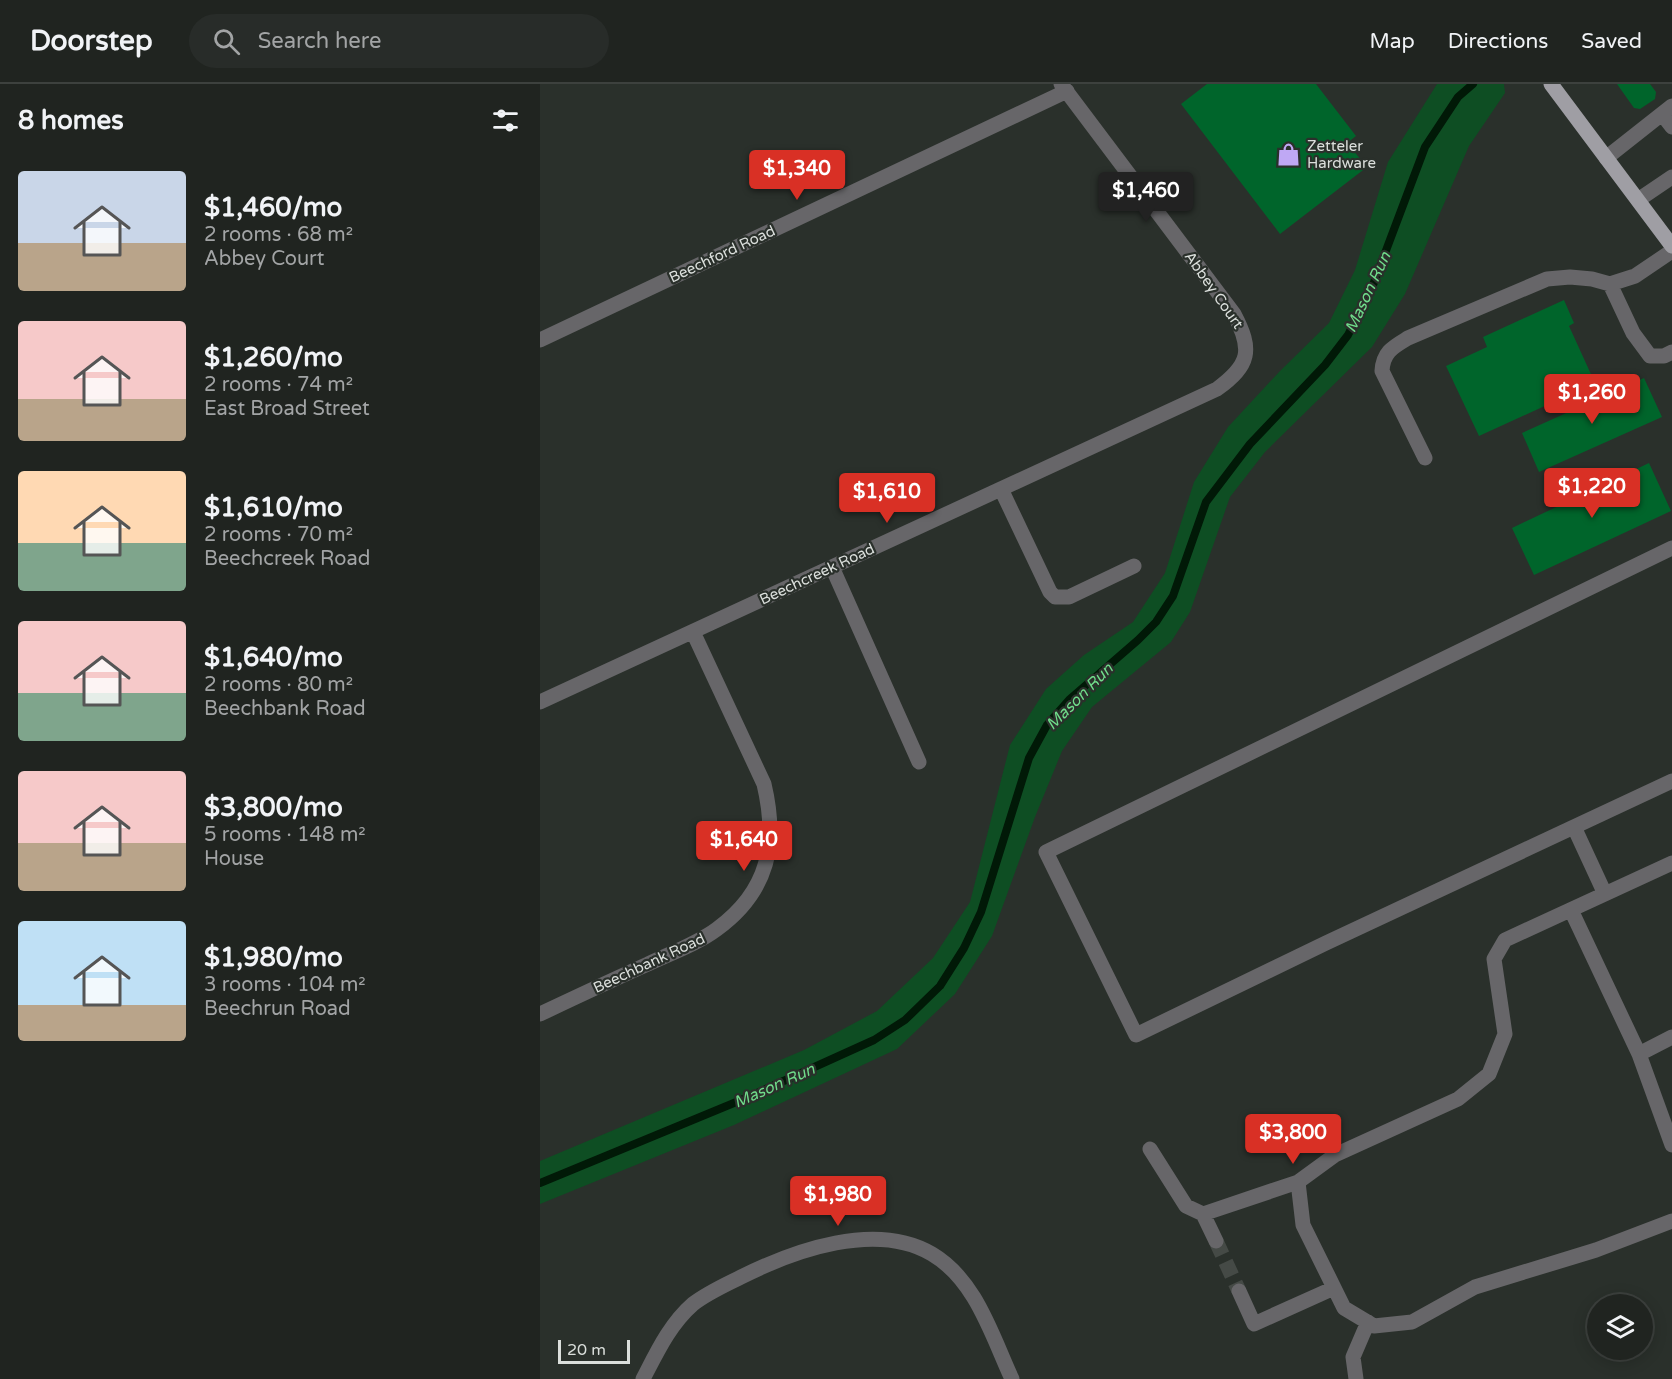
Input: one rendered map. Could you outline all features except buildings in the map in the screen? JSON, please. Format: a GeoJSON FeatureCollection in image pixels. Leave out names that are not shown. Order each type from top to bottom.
{"type":"FeatureCollection","features":[{"type":"Feature","properties":{"kind":"main road"},"geometry":{"type":"LineString","coordinates":[[1551,84],[1672,246]]}},
{"type":"Feature","properties":{"kind":"street","name":"Beechford Road"},"geometry":{"type":"LineString","coordinates":[[540,340],[1064,88]]}},
{"type":"Feature","properties":{"kind":"street","name":"Abbey Court"},"geometry":{"type":"LineString","coordinates":[[1064,88],[1234,314],[1245,334],[1246,357]]}},
{"type":"Feature","properties":{"kind":"street"},"geometry":{"type":"LineString","coordinates":[[1606,158],[1667,110],[1672,126]]}},
{"type":"Feature","properties":{"kind":"street"},"geometry":{"type":"LineString","coordinates":[[1638,200],[1672,177]]}},
{"type":"Feature","properties":{"kind":"street"},"geometry":{"type":"LineString","coordinates":[[1425,458],[1382,371],[1383,359],[1390,349],[1408,338],[1546,279],[1570,277],[1592,279],[1610,284],[1635,276],[1672,251]]}},
{"type":"Feature","properties":{"kind":"street"},"geometry":{"type":"LineString","coordinates":[[1610,284],[1633,333],[1650,356],[1664,356],[1672,352]]}},
{"type":"Feature","properties":{"kind":"street","name":"Beechcreek Road"},"geometry":{"type":"LineString","coordinates":[[540,702],[1217,389],[1235,376],[1246,357]]}},
{"type":"Feature","properties":{"kind":"street"},"geometry":{"type":"LineString","coordinates":[[1001,489],[1050,592],[1055,597],[1069,597],[1134,566]]}},
{"type":"Feature","properties":{"kind":"street"},"geometry":{"type":"LineString","coordinates":[[1672,548],[1046,852],[1136,1035],[1672,781]]}},
{"type":"Feature","properties":{"kind":"street"},"geometry":{"type":"LineString","coordinates":[[832,567],[919,762]]}},
{"type":"Feature","properties":{"kind":"street","name":"Beechbank Road"},"geometry":{"type":"LineString","coordinates":[[540,1014],[689,945],[716,930],[747,902],[760,878],[768,856],[771,834],[769,804],[764,783],[693,632]]}},
{"type":"Feature","properties":{"kind":"street"},"geometry":{"type":"LineString","coordinates":[[1574,827],[1605,894]]}},
{"type":"Feature","properties":{"kind":"street"},"geometry":{"type":"LineString","coordinates":[[1203,1214],[1298,1182],[1335,1155],[1458,1099],[1489,1074],[1505,1034],[1494,959],[1505,940],[1672,863]]}},
{"type":"Feature","properties":{"kind":"street"},"geometry":{"type":"LineString","coordinates":[[1571,910],[1639,1054],[1672,1145]]}},
{"type":"Feature","properties":{"kind":"street"},"geometry":{"type":"LineString","coordinates":[[1639,1054],[1672,1037]]}},
{"type":"Feature","properties":{"kind":"street"},"geometry":{"type":"LineString","coordinates":[[1150,1149],[1186,1206],[1203,1214],[1216,1241]]}},
{"type":"Feature","properties":{"kind":"street"},"geometry":{"type":"LineString","coordinates":[[1298,1182],[1303,1225],[1344,1308],[1374,1326],[1412,1322],[1475,1287],[1596,1250],[1672,1221]]}},
{"type":"Feature","properties":{"kind":"street"},"geometry":{"type":"LineString","coordinates":[[643,1379],[670,1329],[694,1303],[765,1265],[812,1248],[868,1239],[899,1241],[932,1254],[956,1273],[976,1302],[1012,1379]]}},
{"type":"Feature","properties":{"kind":"street"},"geometry":{"type":"LineString","coordinates":[[1239,1291],[1254,1324],[1334,1288]]}},
{"type":"Feature","properties":{"kind":"street"},"geometry":{"type":"LineString","coordinates":[[1356,1379],[1353,1357],[1368,1322]]}},
{"type":"Feature","properties":{"kind":"green space"},"geometry":{"type":"Polygon","coordinates":[[[1437,84],[1504,84],[1505,93],[1469,146],[1405,294],[1372,347],[1265,452],[1230,497],[1190,612],[1171,642],[1092,707],[1062,751],[1035,817],[992,936],[955,994],[897,1049],[734,1125],[540,1204],[540,1161],[804,1050],[877,1011],[933,958],[970,902],[1010,745],[1046,689],[1084,655],[1133,622],[1165,573],[1194,482],[1228,427],[1329,323],[1355,270],[1388,162],[1437,84]]]}},
{"type":"Feature","properties":{"kind":"waterway","name":"Mason Run"},"geometry":{"type":"LineString","coordinates":[[540,1183],[746,1098],[874,1040],[905,1020],[940,986],[964,948],[981,912],[1029,758],[1047,725],[1070,699],[1156,622],[1173,596],[1206,502],[1250,444],[1325,365],[1348,335],[1373,285],[1425,147],[1458,97],[1473,84]]}},
{"type":"Feature","properties":{"kind":"tunnel"},"geometry":{"type":"LineString","coordinates":[[1216,1241],[1239,1291]]}},
{"type":"Feature","properties":{"kind":"place","name":"Zetteler Hardware"},"geometry":{"type":"Point","coordinates":[1289,155]}}]}
